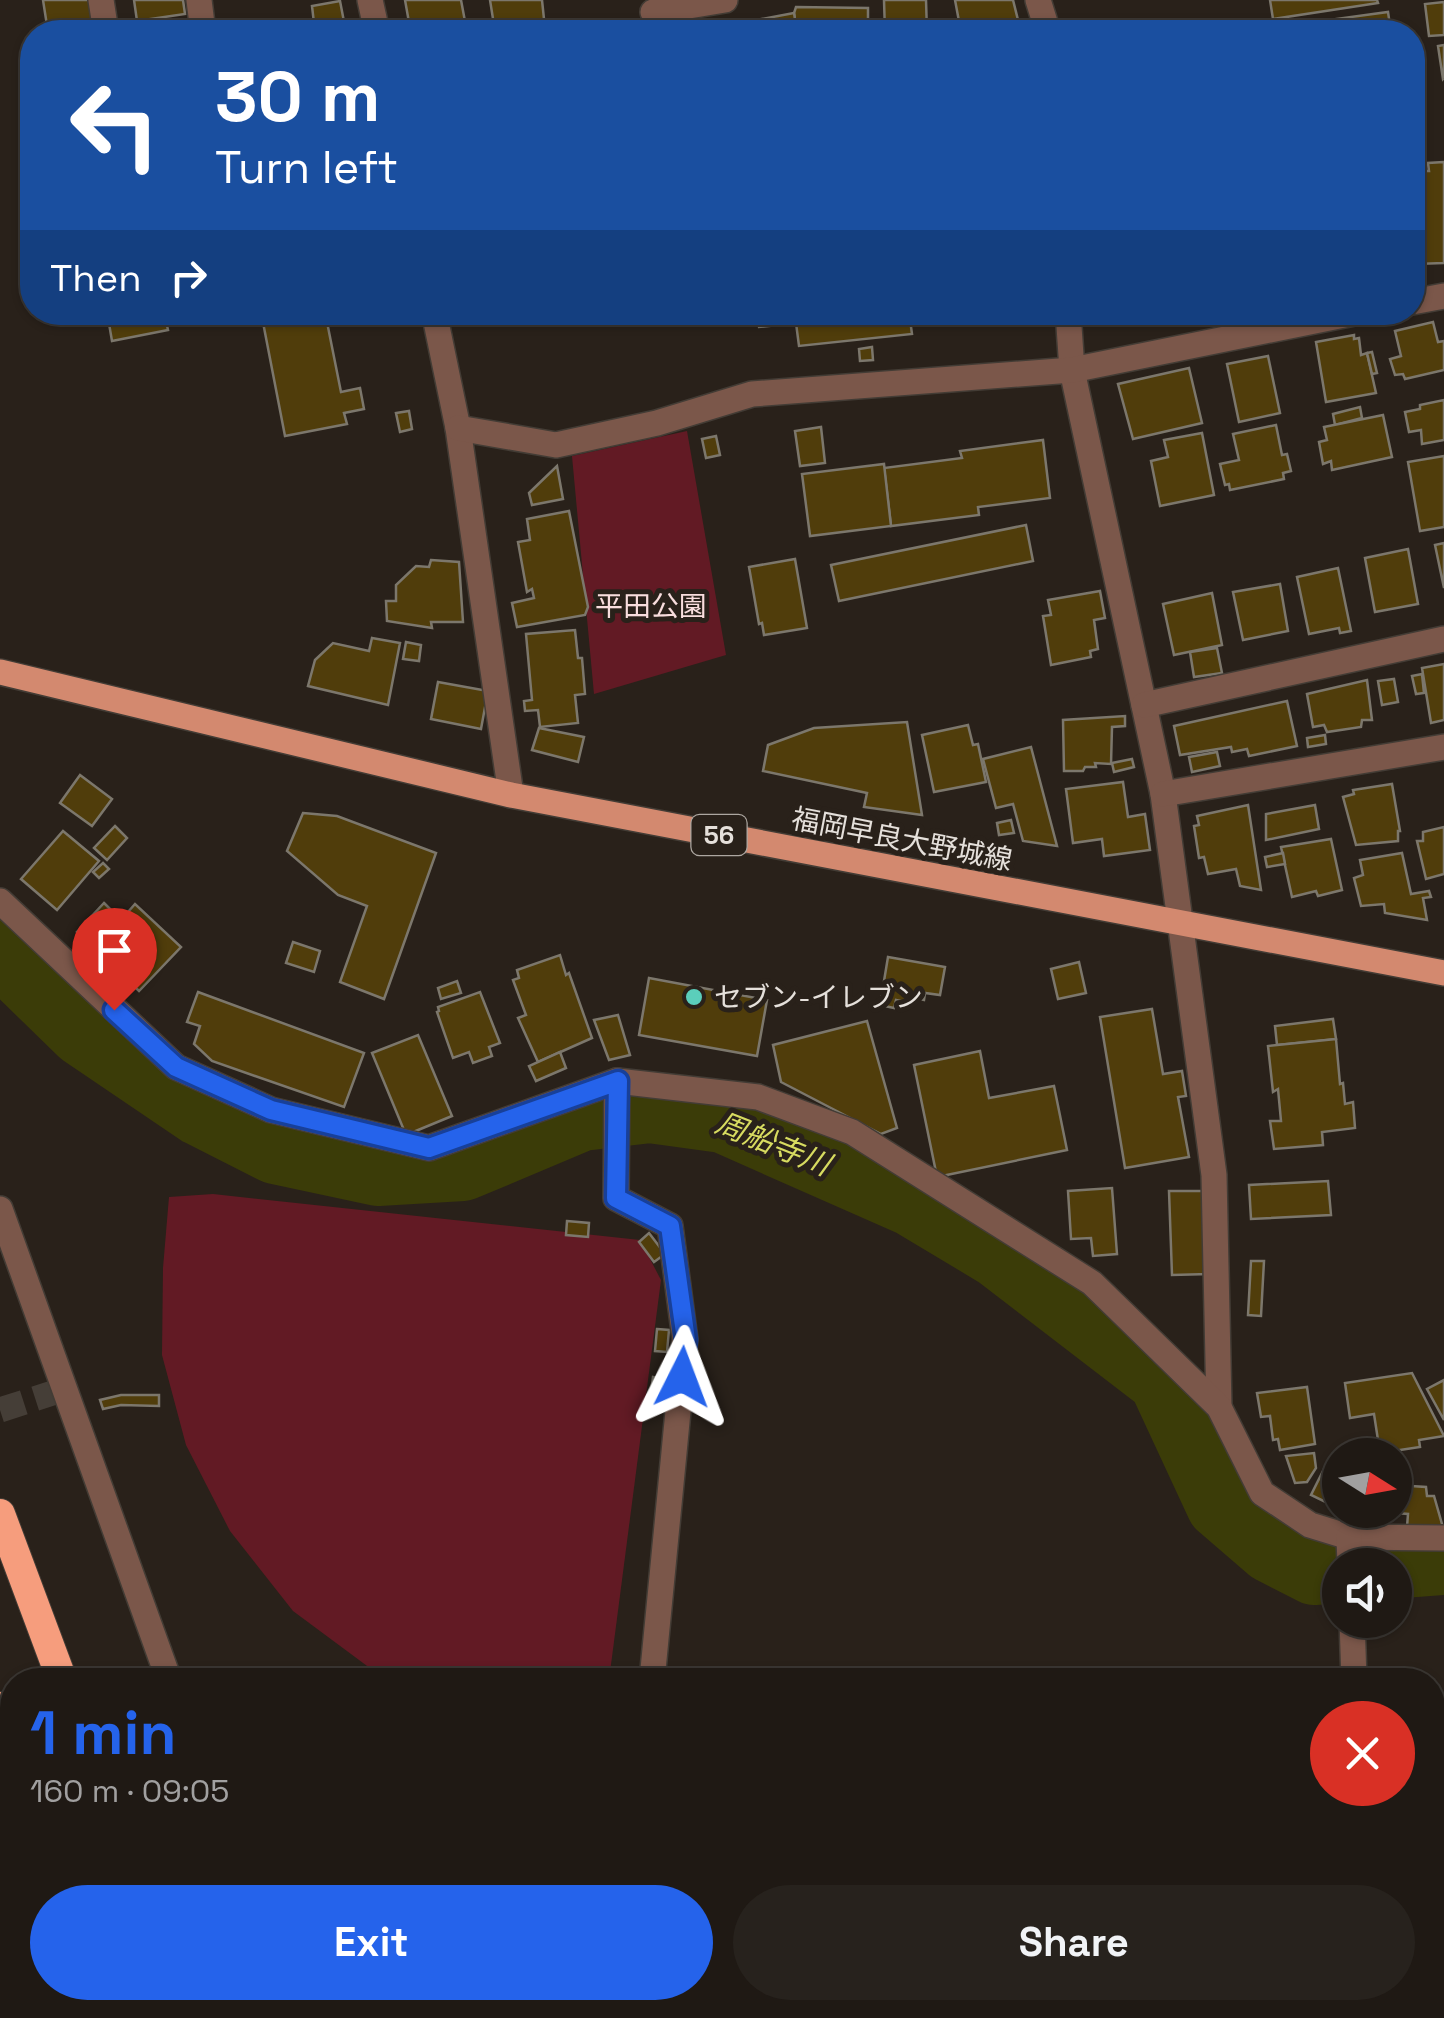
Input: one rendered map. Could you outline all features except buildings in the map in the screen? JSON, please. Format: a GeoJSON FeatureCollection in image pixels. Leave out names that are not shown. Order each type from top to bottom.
{"type":"FeatureCollection","features":[{"type":"Feature","properties":{"kind":"highway"},"geometry":{"type":"LineString","coordinates":[[0,1514],[58,1668]]}},
{"type":"Feature","properties":{"kind":"main road","name":"福岡早良大野城線"},"geometry":{"type":"LineString","coordinates":[[0,672],[512,795],[1444,973]]}},
{"type":"Feature","properties":{"kind":"street"},"geometry":{"type":"LineString","coordinates":[[653,12],[725,0]]}},
{"type":"Feature","properties":{"kind":"street"},"geometry":{"type":"LineString","coordinates":[[437,325],[458,428],[512,795]]}},
{"type":"Feature","properties":{"kind":"street"},"geometry":{"type":"LineString","coordinates":[[1069,325],[1072,370],[1163,794],[1214,1175],[1219,1407]]}},
{"type":"Feature","properties":{"kind":"street"},"geometry":{"type":"LineString","coordinates":[[458,428],[556,445],[657,423],[752,394],[1072,370],[1295,325]]}},
{"type":"Feature","properties":{"kind":"street"},"geometry":{"type":"LineString","coordinates":[[1144,705],[1444,638]]}},
{"type":"Feature","properties":{"kind":"street"},"geometry":{"type":"LineString","coordinates":[[1163,794],[1444,747]]}},
{"type":"Feature","properties":{"kind":"street"},"geometry":{"type":"LineString","coordinates":[[0,901],[176,1067],[271,1110],[429,1148],[618,1081],[758,1098],[852,1132],[1092,1283],[1219,1407],[1262,1493],[1310,1524],[1348,1537],[1444,1538]]}},
{"type":"Feature","properties":{"kind":"street"},"geometry":{"type":"LineString","coordinates":[[618,1081],[616,1198],[670,1226],[686,1340],[653,1668]]}},
{"type":"Feature","properties":{"kind":"street"},"geometry":{"type":"LineString","coordinates":[[0,1210],[164,1668]]}},
{"type":"Feature","properties":{"kind":"street"},"geometry":{"type":"LineString","coordinates":[[1348,1537],[1349,1548]]}},
{"type":"Feature","properties":{"kind":"street"},"geometry":{"type":"LineString","coordinates":[[1353,1638],[1354,1668]]}},
{"type":"Feature","properties":{"kind":"green space","name":"平田公園"},"geometry":{"type":"Polygon","coordinates":[[[687,431],[726,655],[594,694],[572,456],[687,431]]]}},
{"type":"Feature","properties":{"kind":"green space"},"geometry":{"type":"Polygon","coordinates":[[[213,1194],[640,1240],[661,1280],[611,1668],[370,1668],[293,1611],[230,1531],[186,1445],[162,1355],[169,1197],[213,1194]]]}},
{"type":"Feature","properties":{"kind":"waterway","name":"周船寺川"},"geometry":{"type":"LineString","coordinates":[[0,952],[82,1032],[200,1112],[275,1150],[378,1172],[463,1167],[582,1117],[650,1109],[723,1119],[913,1203],[998,1254],[1162,1380],[1220,1505],[1271,1549],[1314,1571],[1322,1570]]}},
{"type":"Feature","properties":{"kind":"waterway","name":"周船寺川"},"geometry":{"type":"LineString","coordinates":[[1412,1563],[1444,1561]]}},
{"type":"Feature","properties":{"kind":"tunnel"},"geometry":{"type":"LineString","coordinates":[[0,1410],[62,1390]]}},
{"type":"Feature","properties":{"kind":"place","name":"セブン-イレブン"},"geometry":{"type":"Point","coordinates":[694,997]}},
{"type":"Feature","properties":{"kind":"route"},"geometry":{"type":"LineString","coordinates":[[114,1010],[176,1067],[271,1110],[429,1148],[618,1081],[616,1198],[670,1226],[686,1340],[682,1377]]}}]}
